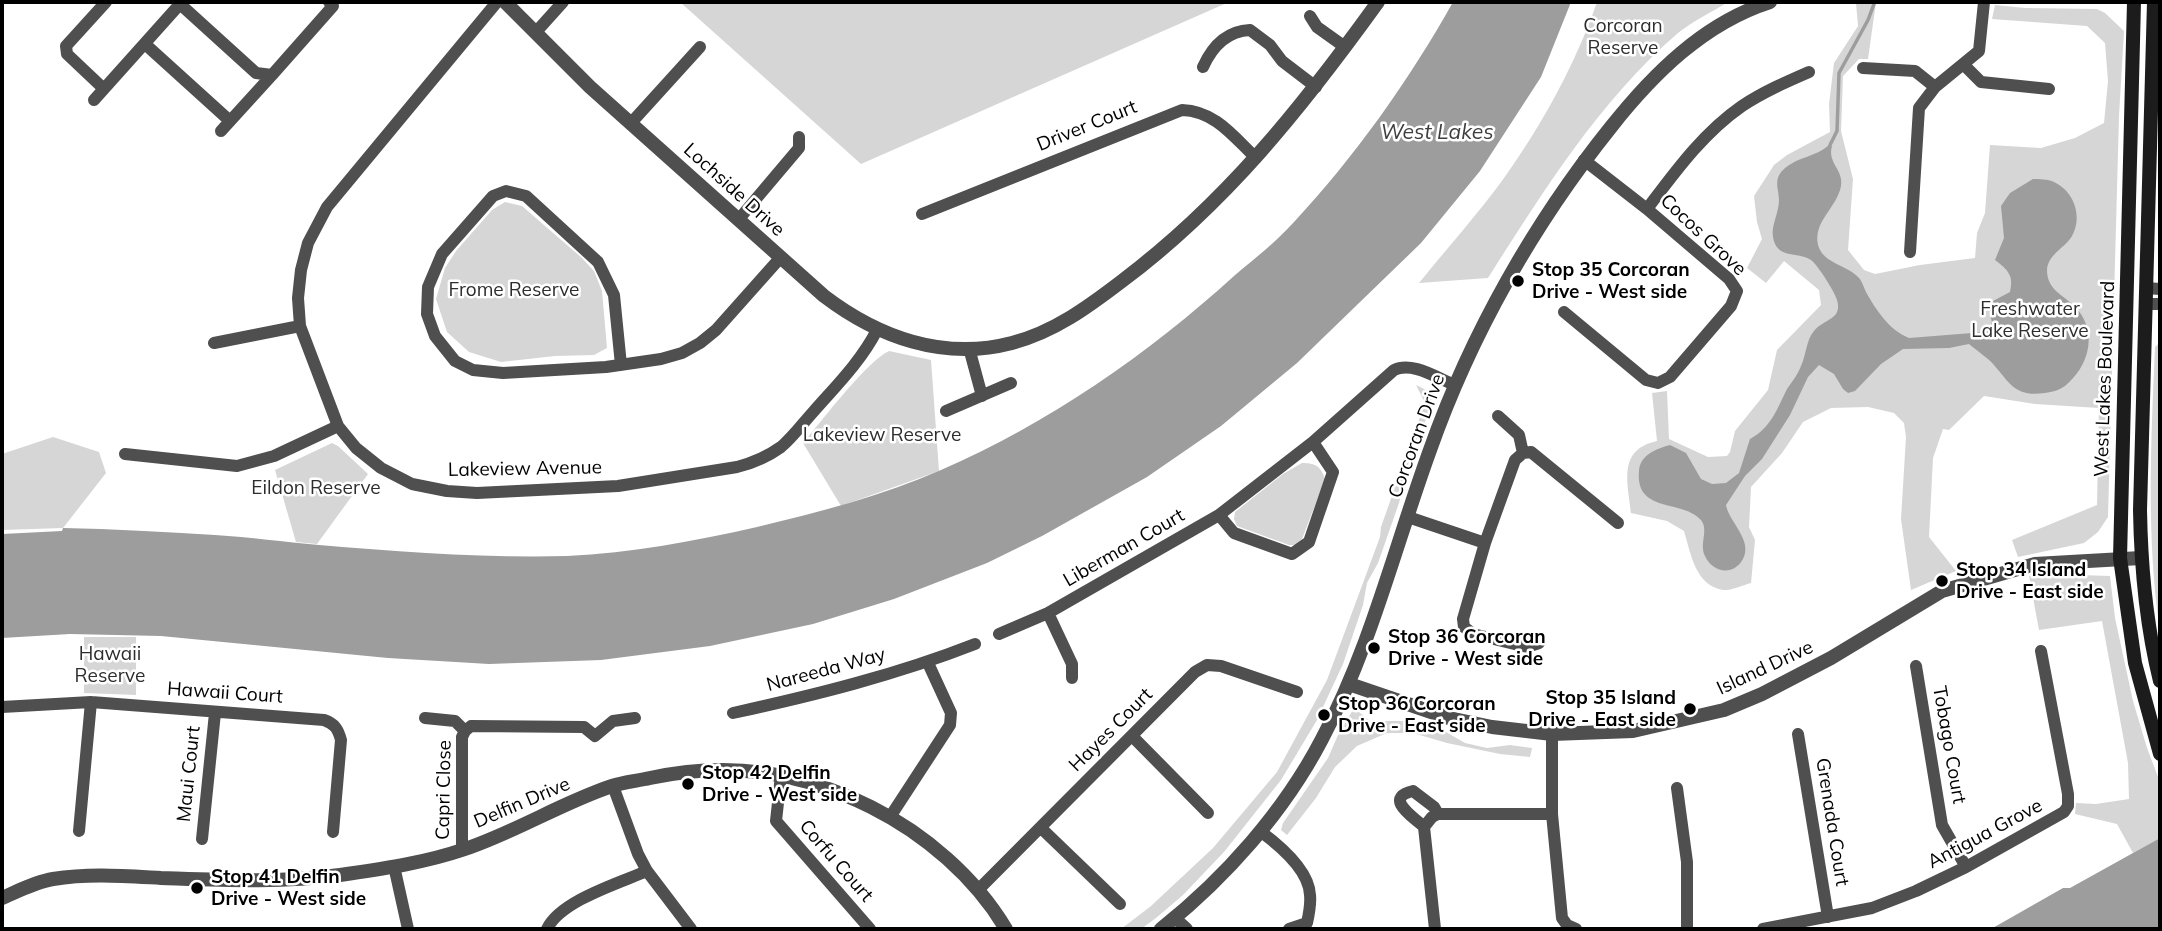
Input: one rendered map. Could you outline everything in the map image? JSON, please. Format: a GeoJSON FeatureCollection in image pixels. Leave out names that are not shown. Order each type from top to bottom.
{"type":"FeatureCollection","features":[{"type":"Feature","properties":{"kind":"main road","name":"West Lakes Boulevard"},"geometry":{"type":"LineString","coordinates":[[2134,2],[2120,558],[2135,663],[2160,754]]}},
{"type":"Feature","properties":{"kind":"main road","name":"West Lakes Boulevard"},"geometry":{"type":"LineString","coordinates":[[2154,2],[2153,304],[2140,510],[2141,558],[2160,681]]}},
{"type":"Feature","properties":{"kind":"main road"},"geometry":{"type":"LineString","coordinates":[[2129,161],[2133,165],[2140,162],[2143,113],[2152,96]]}},
{"type":"Feature","properties":{"kind":"main road"},"geometry":{"type":"LineString","coordinates":[[2127,299],[2153,288]]}},
{"type":"Feature","properties":{"kind":"main road"},"geometry":{"type":"LineString","coordinates":[[2127,299],[2153,304]]}},
{"type":"Feature","properties":{"kind":"street"},"geometry":{"type":"LineString","coordinates":[[104,89],[66,54],[65,47],[106,2]]}},
{"type":"Feature","properties":{"kind":"street"},"geometry":{"type":"LineString","coordinates":[[220,131],[333,6],[328,2]]}},
{"type":"Feature","properties":{"kind":"street","name":"Lakeview Avenue"},"geometry":{"type":"LineString","coordinates":[[496,2],[327,207],[308,243],[298,298],[300,326],[338,426],[356,448],[381,468],[412,484],[447,491],[547,491],[618,486],[737,467],[754,463],[782,446],[854,365],[877,330]]}},
{"type":"Feature","properties":{"kind":"street","name":"Lochside Drive"},"geometry":{"type":"LineString","coordinates":[[505,2],[590,87],[850,316],[907,341],[969,348],[1011,343],[1053,327],[1076,314],[1149,261],[1256,158],[1316,87],[1378,2]]}},
{"type":"Feature","properties":{"kind":"street"},"geometry":{"type":"LineString","coordinates":[[536,32],[563,2]]}},
{"type":"Feature","properties":{"kind":"street","name":"Corcoran Drive"},"geometry":{"type":"LineString","coordinates":[[1161,929],[1232,863],[1260,831],[1289,793],[1321,741],[1349,684],[1455,385],[1510,275],[1584,160],[1665,66],[1722,23],[1770,2]]}},
{"type":"Feature","properties":{"kind":"street"},"geometry":{"type":"LineString","coordinates":[[1910,251],[1919,108],[1936,88],[1979,51],[1984,2]]}},
{"type":"Feature","properties":{"kind":"street"},"geometry":{"type":"LineString","coordinates":[[94,100],[179,3],[256,73],[272,75]]}},
{"type":"Feature","properties":{"kind":"street"},"geometry":{"type":"LineString","coordinates":[[1310,16],[1317,27],[1345,47]]}},
{"type":"Feature","properties":{"kind":"street"},"geometry":{"type":"LineString","coordinates":[[1203,68],[1216,45],[1239,31],[1250,30],[1270,44],[1282,61],[1316,87]]}},
{"type":"Feature","properties":{"kind":"street"},"geometry":{"type":"LineString","coordinates":[[145,44],[230,121]]}},
{"type":"Feature","properties":{"kind":"street"},"geometry":{"type":"LineString","coordinates":[[631,123],[700,47]]}},
{"type":"Feature","properties":{"kind":"street"},"geometry":{"type":"LineString","coordinates":[[1964,65],[1981,82],[2049,89]]}},
{"type":"Feature","properties":{"kind":"street"},"geometry":{"type":"LineString","coordinates":[[1863,68],[1915,71],[1936,88]]}},
{"type":"Feature","properties":{"kind":"street"},"geometry":{"type":"LineString","coordinates":[[1647,209],[1693,150],[1740,107],[1809,72]]}},
{"type":"Feature","properties":{"kind":"street","name":"Driver Court"},"geometry":{"type":"LineString","coordinates":[[922,214],[1182,110],[1197,110],[1211,116],[1256,158]]}},
{"type":"Feature","properties":{"kind":"street"},"geometry":{"type":"LineString","coordinates":[[739,219],[799,148],[799,137]]}},
{"type":"Feature","properties":{"kind":"street","name":"Cocos Grove"},"geometry":{"type":"LineString","coordinates":[[1564,312],[1646,380],[1658,383],[1670,377],[1731,306],[1737,291],[1729,279],[1584,160]]}},
{"type":"Feature","properties":{"kind":"street"},"geometry":{"type":"LineString","coordinates":[[621,365],[614,295],[598,262],[526,196],[506,191],[493,196],[442,254],[428,287],[427,314],[435,336],[445,351],[464,366],[486,372],[621,365],[682,353],[716,330],[781,257]]}},
{"type":"Feature","properties":{"kind":"street"},"geometry":{"type":"LineString","coordinates":[[214,343],[300,326]]}},
{"type":"Feature","properties":{"kind":"street"},"geometry":{"type":"LineString","coordinates":[[969,348],[982,396]]}},
{"type":"Feature","properties":{"kind":"street","name":"Liberman Court"},"geometry":{"type":"LineString","coordinates":[[999,634],[1048,613],[1219,515],[1313,442],[1394,370],[1401,367],[1416,369],[1455,385]]}},
{"type":"Feature","properties":{"kind":"street"},"geometry":{"type":"LineString","coordinates":[[946,411],[1011,383]]}},
{"type":"Feature","properties":{"kind":"street"},"geometry":{"type":"LineString","coordinates":[[1498,416],[1519,435],[1523,453]]}},
{"type":"Feature","properties":{"kind":"street"},"geometry":{"type":"LineString","coordinates":[[125,454],[237,466],[274,456],[338,426]]}},
{"type":"Feature","properties":{"kind":"street"},"geometry":{"type":"LineString","coordinates":[[1219,515],[1234,533],[1292,554],[1309,542],[1333,472],[1313,442]]}},
{"type":"Feature","properties":{"kind":"street"},"geometry":{"type":"LineString","coordinates":[[1539,643],[1527,647],[1474,634],[1464,627],[1463,618],[1485,543],[1515,460],[1523,453],[1531,452],[1618,523]]}},
{"type":"Feature","properties":{"kind":"street"},"geometry":{"type":"LineString","coordinates":[[1408,517],[1485,543]]}},
{"type":"Feature","properties":{"kind":"street","name":"Island Drive"},"geometry":{"type":"LineString","coordinates":[[1349,684],[1448,718],[1492,727],[1552,734],[1633,731],[1724,710],[1831,658],[1942,590],[2035,564],[2141,558]]}},
{"type":"Feature","properties":{"kind":"street"},"geometry":{"type":"LineString","coordinates":[[1048,613],[1072,664],[1072,678]]}},
{"type":"Feature","properties":{"kind":"street","name":"Nareeda Way"},"geometry":{"type":"LineString","coordinates":[[733,713],[831,691],[928,663],[975,643]]}},
{"type":"Feature","properties":{"kind":"street","name":"Antigua Grove"},"geometry":{"type":"LineString","coordinates":[[1763,929],[1872,908],[1966,867],[2057,818],[2068,806],[2068,794],[2041,651]]}},
{"type":"Feature","properties":{"kind":"street"},"geometry":{"type":"LineString","coordinates":[[890,817],[950,725],[951,713],[928,663]]}},
{"type":"Feature","properties":{"kind":"street","name":"Hayes Court"},"geometry":{"type":"LineString","coordinates":[[978,890],[1195,673],[1207,665],[1221,666],[1297,692]]}},
{"type":"Feature","properties":{"kind":"street","name":"Tobago Court"},"geometry":{"type":"LineString","coordinates":[[1916,666],[1942,825],[1966,867]]}},
{"type":"Feature","properties":{"kind":"street"},"geometry":{"type":"LineString","coordinates":[[79,831],[91,702]]}},
{"type":"Feature","properties":{"kind":"street","name":"Hawaii Court"},"geometry":{"type":"LineString","coordinates":[[2,707],[91,702],[324,720],[332,723],[341,740],[333,832]]}},
{"type":"Feature","properties":{"kind":"street","name":"Maui Court"},"geometry":{"type":"LineString","coordinates":[[202,839],[215,713]]}},
{"type":"Feature","properties":{"kind":"street","name":"Capri Close"},"geometry":{"type":"LineString","coordinates":[[425,718],[455,721],[465,730]]}},
{"type":"Feature","properties":{"kind":"street","name":"Capri Close"},"geometry":{"type":"LineString","coordinates":[[462,850],[462,737],[465,730],[471,726],[584,727],[595,736],[613,721],[635,718]]}},
{"type":"Feature","properties":{"kind":"street"},"geometry":{"type":"LineString","coordinates":[[1552,734],[1552,814],[1562,918],[1567,925],[1576,929]]}},
{"type":"Feature","properties":{"kind":"street","name":"Grenada Court"},"geometry":{"type":"LineString","coordinates":[[1798,734],[1828,917]]}},
{"type":"Feature","properties":{"kind":"street"},"geometry":{"type":"LineString","coordinates":[[1133,737],[1208,813]]}},
{"type":"Feature","properties":{"kind":"street","name":"Delfin Drive"},"geometry":{"type":"LineString","coordinates":[[2,898],[51,879],[98,875],[249,881],[338,875],[394,866],[462,850],[613,786],[685,770],[740,770],[781,775],[835,790],[890,817],[926,841],[978,890],[1006,929]]}},
{"type":"Feature","properties":{"kind":"street","name":"Corfu Court"},"geometry":{"type":"LineString","coordinates":[[781,775],[776,821],[870,929]]}},
{"type":"Feature","properties":{"kind":"street"},"geometry":{"type":"LineString","coordinates":[[613,786],[647,871],[691,929]]}},
{"type":"Feature","properties":{"kind":"street"},"geometry":{"type":"LineString","coordinates":[[1677,788],[1687,862],[1687,929]]}},
{"type":"Feature","properties":{"kind":"street"},"geometry":{"type":"LineString","coordinates":[[1424,827],[1407,814],[1401,805],[1405,793],[1413,792],[1434,807],[1438,814]]}},
{"type":"Feature","properties":{"kind":"street"},"geometry":{"type":"LineString","coordinates":[[1435,929],[1424,827],[1432,817],[1438,814],[1552,814]]}},
{"type":"Feature","properties":{"kind":"street"},"geometry":{"type":"LineString","coordinates":[[1041,828],[1120,904]]}},
{"type":"Feature","properties":{"kind":"street"},"geometry":{"type":"LineString","coordinates":[[1260,831],[1282,850],[1307,881],[1310,893],[1307,923],[1289,929]]}},
{"type":"Feature","properties":{"kind":"street"},"geometry":{"type":"LineString","coordinates":[[394,866],[408,929]]}},
{"type":"Feature","properties":{"kind":"street"},"geometry":{"type":"LineString","coordinates":[[547,929],[548,925],[584,898],[647,871]]}},
{"type":"Feature","properties":{"kind":"street"},"geometry":{"type":"LineString","coordinates":[[1175,918],[1187,929]]}},
{"type":"Feature","properties":{"kind":"green space"},"geometry":{"type":"Polygon","coordinates":[[[680,2],[1229,2],[861,164],[680,2]]]}},
{"type":"Feature","properties":{"kind":"green space","name":"Corcoran Reserve"},"geometry":{"type":"Polygon","coordinates":[[[1597,2],[1728,2],[1678,33],[1623,88],[1574,149],[1488,278],[1419,283],[1494,191],[1532,136],[1568,71],[1597,2]]]}},
{"type":"Feature","properties":{"kind":"green space","name":"Freshwater Lake Reserve"},"geometry":{"type":"Polygon","coordinates":[[[1876,2],[1868,59],[1859,59],[1843,76],[1841,131],[1853,179],[1848,250],[1864,270],[1875,274],[1975,258],[1977,233],[1985,213],[1990,145],[2041,148],[2075,138],[2104,123],[2108,81],[2105,43],[2087,26],[1992,19],[1995,5],[2097,9],[2124,31],[2119,116],[2108,517],[2098,532],[2084,543],[2018,557],[2012,540],[2097,505],[2099,408],[2035,404],[1984,396],[1949,430],[1943,429],[1933,458],[1929,537],[1956,571],[1911,590],[1901,519],[1906,437],[1904,423],[1894,413],[1868,407],[1831,408],[1803,422],[1782,453],[1751,487],[1749,527],[1755,540],[1751,583],[1723,590],[1706,582],[1700,575],[1684,531],[1667,521],[1631,513],[1627,479],[1630,460],[1644,445],[1657,441],[1652,393],[1667,391],[1669,439],[1708,457],[1727,456],[1735,431],[1768,390],[1777,350],[1821,305],[1819,290],[1784,261],[1766,283],[1747,268],[1762,239],[1754,196],[1774,165],[1830,132],[1829,104],[1834,63],[1858,26],[1856,3],[1876,2]]]}},
{"type":"Feature","properties":{"kind":"green space","name":"Frome Reserve"},"geometry":{"type":"Polygon","coordinates":[[[505,202],[522,206],[594,271],[602,291],[607,348],[594,355],[501,362],[469,352],[447,332],[436,299],[445,268],[456,251],[492,210],[505,202]]]}},
{"type":"Feature","properties":{"kind":"green space"},"geometry":{"type":"Polygon","coordinates":[[[2160,342],[2160,631],[2153,560],[2151,489],[2155,347],[2160,342]]]}},
{"type":"Feature","properties":{"kind":"green space","name":"Lakeview Reserve"},"geometry":{"type":"Polygon","coordinates":[[[889,351],[931,360],[939,471],[841,506],[803,443],[857,379],[889,351]]]}},
{"type":"Feature","properties":{"kind":"green space"},"geometry":{"type":"Polygon","coordinates":[[[1416,385],[1432,393],[1432,406],[1411,453],[1399,503],[1378,563],[1367,583],[1363,605],[1343,664],[1317,720],[1281,780],[1224,852],[1183,895],[1156,918],[1141,929],[1121,929],[1151,906],[1213,848],[1277,772],[1327,680],[1380,537],[1381,527],[1425,403],[1416,385]]]}},
{"type":"Feature","properties":{"kind":"green space"},"geometry":{"type":"Polygon","coordinates":[[[53,437],[99,452],[106,473],[63,528],[2,530],[2,454],[53,437]]]}},
{"type":"Feature","properties":{"kind":"green space","name":"Eildon Reserve"},"geometry":{"type":"Polygon","coordinates":[[[332,443],[368,474],[317,544],[296,542],[275,470],[332,443]]]}},
{"type":"Feature","properties":{"kind":"green space"},"geometry":{"type":"Polygon","coordinates":[[[1302,463],[1317,466],[1325,479],[1302,539],[1296,545],[1289,545],[1237,526],[1235,512],[1283,474],[1302,463]]]}},
{"type":"Feature","properties":{"kind":"green space"},"geometry":{"type":"Polygon","coordinates":[[[2029,576],[2110,576],[2115,618],[2133,701],[2160,782],[2160,838],[2133,853],[2117,824],[2075,814],[2076,803],[2096,804],[2129,799],[2128,763],[2102,621],[2039,630],[2029,576]]]}},
{"type":"Feature","properties":{"kind":"green space","name":"Hawaii Reserve"},"geometry":{"type":"Polygon","coordinates":[[[84,637],[136,637],[136,695],[84,693],[84,637]]]}},
{"type":"Feature","properties":{"kind":"green space"},"geometry":{"type":"Polygon","coordinates":[[[1354,708],[1370,721],[1405,721],[1441,729],[1465,743],[1487,748],[1510,745],[1532,748],[1530,757],[1500,754],[1413,733],[1387,733],[1357,746],[1335,767],[1316,798],[1287,835],[1281,830],[1283,823],[1328,758],[1354,708]]]}},
{"type":"Feature","properties":{"kind":"water","name":"West Lakes"},"geometry":{"type":"Polygon","coordinates":[[[1453,2],[1571,2],[1541,77],[1480,171],[1421,243],[1297,363],[1221,426],[1147,477],[1042,536],[987,563],[894,599],[813,624],[710,646],[601,660],[489,664],[388,658],[161,636],[70,634],[2,638],[2,534],[62,531],[63,528],[101,529],[228,536],[443,554],[567,556],[663,546],[757,527],[873,496],[941,470],[1020,431],[1132,360],[1272,243],[1316,197],[1359,145],[1400,89],[1453,2]]]}},
{"type":"Feature","properties":{"kind":"water"},"geometry":{"type":"Polygon","coordinates":[[[1832,146],[1832,157],[1840,175],[1841,186],[1819,229],[1818,245],[1825,256],[1859,278],[1884,319],[1895,330],[1909,338],[1985,332],[1992,323],[1990,313],[1993,301],[2010,292],[2011,286],[2009,273],[1995,260],[2004,238],[2001,206],[2010,193],[2033,179],[2049,180],[2061,186],[2075,205],[2077,221],[2072,236],[2050,260],[2048,277],[2054,289],[2074,305],[2084,320],[2088,330],[2088,350],[2080,370],[2065,386],[2035,394],[2015,388],[1991,362],[1969,344],[1949,348],[1903,349],[1881,364],[1855,391],[1848,393],[1834,374],[1819,365],[1808,377],[1790,415],[1762,459],[1745,476],[1726,505],[1743,538],[1745,552],[1739,565],[1728,570],[1717,569],[1708,561],[1703,551],[1704,528],[1701,520],[1693,514],[1652,500],[1644,494],[1640,485],[1640,465],[1650,453],[1670,445],[1686,453],[1701,479],[1712,484],[1726,483],[1739,473],[1750,439],[1773,417],[1800,369],[1811,335],[1837,312],[1836,296],[1817,267],[1806,257],[1783,252],[1775,244],[1773,237],[1779,205],[1777,181],[1780,174],[1794,162],[1832,146]]]}},
{"type":"Feature","properties":{"kind":"water"},"geometry":{"type":"Polygon","coordinates":[[[2160,838],[2160,929],[1991,929],[2063,888],[2070,888],[2160,838]]]}},
{"type":"Feature","properties":{"kind":"waterway"},"geometry":{"type":"LineString","coordinates":[[1830,145],[1837,131],[1839,73],[1874,4]]}},
{"type":"Feature","properties":{"kind":"place","name":"Stop 35 Corcoran Drive - West side"},"geometry":{"type":"Point","coordinates":[1518,281]}},
{"type":"Feature","properties":{"kind":"place","name":"Stop 34 Island Drive - East side"},"geometry":{"type":"Point","coordinates":[1942,581]}},
{"type":"Feature","properties":{"kind":"place","name":"Stop 36 Corcoran Drive - West side"},"geometry":{"type":"Point","coordinates":[1374,648]}},
{"type":"Feature","properties":{"kind":"place","name":"Stop 35 Island Drive - East side"},"geometry":{"type":"Point","coordinates":[1690,709]}},
{"type":"Feature","properties":{"kind":"place","name":"Stop 36 Corcoran Drive - East side"},"geometry":{"type":"Point","coordinates":[1324,715]}},
{"type":"Feature","properties":{"kind":"place","name":"Stop 42 Delfin Drive - West side"},"geometry":{"type":"Point","coordinates":[688,784]}},
{"type":"Feature","properties":{"kind":"place","name":"Stop 41 Delfin Drive - West side"},"geometry":{"type":"Point","coordinates":[197,888]}}]}
